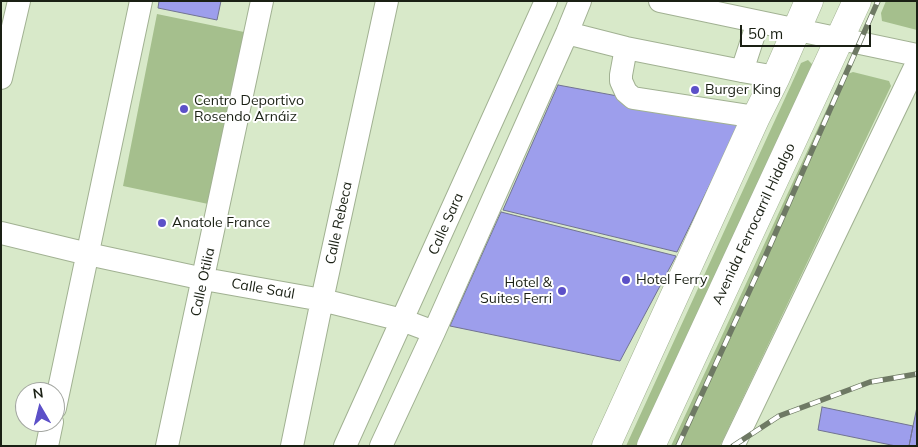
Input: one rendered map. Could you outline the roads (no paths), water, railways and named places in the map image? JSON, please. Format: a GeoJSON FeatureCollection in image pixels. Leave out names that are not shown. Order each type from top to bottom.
{"type":"FeatureCollection","features":[{"type":"Feature","properties":{"kind":"main road"},"geometry":{"type":"LineString","coordinates":[[606,446],[776,77],[809,1]]}},
{"type":"Feature","properties":{"kind":"main road","name":"Avenida Ferrocarril Hidalgo"},"geometry":{"type":"LineString","coordinates":[[651,446],[857,1]]}},
{"type":"Feature","properties":{"kind":"street"},"geometry":{"type":"LineString","coordinates":[[1,78],[19,1]]}},
{"type":"Feature","properties":{"kind":"street"},"geometry":{"type":"LineString","coordinates":[[61,382],[141,1]]}},
{"type":"Feature","properties":{"kind":"street","name":"Calle Otilia"},"geometry":{"type":"LineString","coordinates":[[167,446],[262,1]]}},
{"type":"Feature","properties":{"kind":"street","name":"Calle Rebeca"},"geometry":{"type":"LineString","coordinates":[[292,446],[387,1]]}},
{"type":"Feature","properties":{"kind":"street","name":"Calle Sara"},"geometry":{"type":"LineString","coordinates":[[345,446],[546,1]]}},
{"type":"Feature","properties":{"kind":"street"},"geometry":{"type":"LineString","coordinates":[[381,446],[434,332],[580,1]]}},
{"type":"Feature","properties":{"kind":"street"},"geometry":{"type":"LineString","coordinates":[[660,1],[917,55]]}},
{"type":"Feature","properties":{"kind":"street"},"geometry":{"type":"LineString","coordinates":[[742,71],[758,22]]}},
{"type":"Feature","properties":{"kind":"street"},"geometry":{"type":"LineString","coordinates":[[567,33],[626,48],[776,77]]}},
{"type":"Feature","properties":{"kind":"street"},"geometry":{"type":"LineString","coordinates":[[626,48],[621,81],[626,92],[633,98],[756,117]]}},
{"type":"Feature","properties":{"kind":"street"},"geometry":{"type":"LineString","coordinates":[[733,446],[917,63]]}},
{"type":"Feature","properties":{"kind":"street","name":"Calle Saúl"},"geometry":{"type":"LineString","coordinates":[[1,233],[204,279],[322,300],[402,320],[434,332]]}},
{"type":"Feature","properties":{"kind":"street"},"geometry":{"type":"LineString","coordinates":[[47,446],[50,432]]}},
{"type":"Feature","properties":{"kind":"railway"},"geometry":{"type":"LineString","coordinates":[[678,446],[765,257],[878,1]]}},
{"type":"Feature","properties":{"kind":"railway"},"geometry":{"type":"LineString","coordinates":[[733,446],[779,416],[870,382],[917,374]]}},
{"type":"Feature","properties":{"kind":"place","name":"Burger King"},"geometry":{"type":"Point","coordinates":[695,90]}},
{"type":"Feature","properties":{"kind":"place","name":"Centro Deportivo Rosendo Arnáiz"},"geometry":{"type":"Point","coordinates":[184,109]}},
{"type":"Feature","properties":{"kind":"place","name":"Anatole France"},"geometry":{"type":"Point","coordinates":[162,223]}},
{"type":"Feature","properties":{"kind":"place","name":"Hotel Ferry"},"geometry":{"type":"Point","coordinates":[626,280]}},
{"type":"Feature","properties":{"kind":"place","name":"Hotel & Suites Ferri"},"geometry":{"type":"Point","coordinates":[562,291]}}]}
